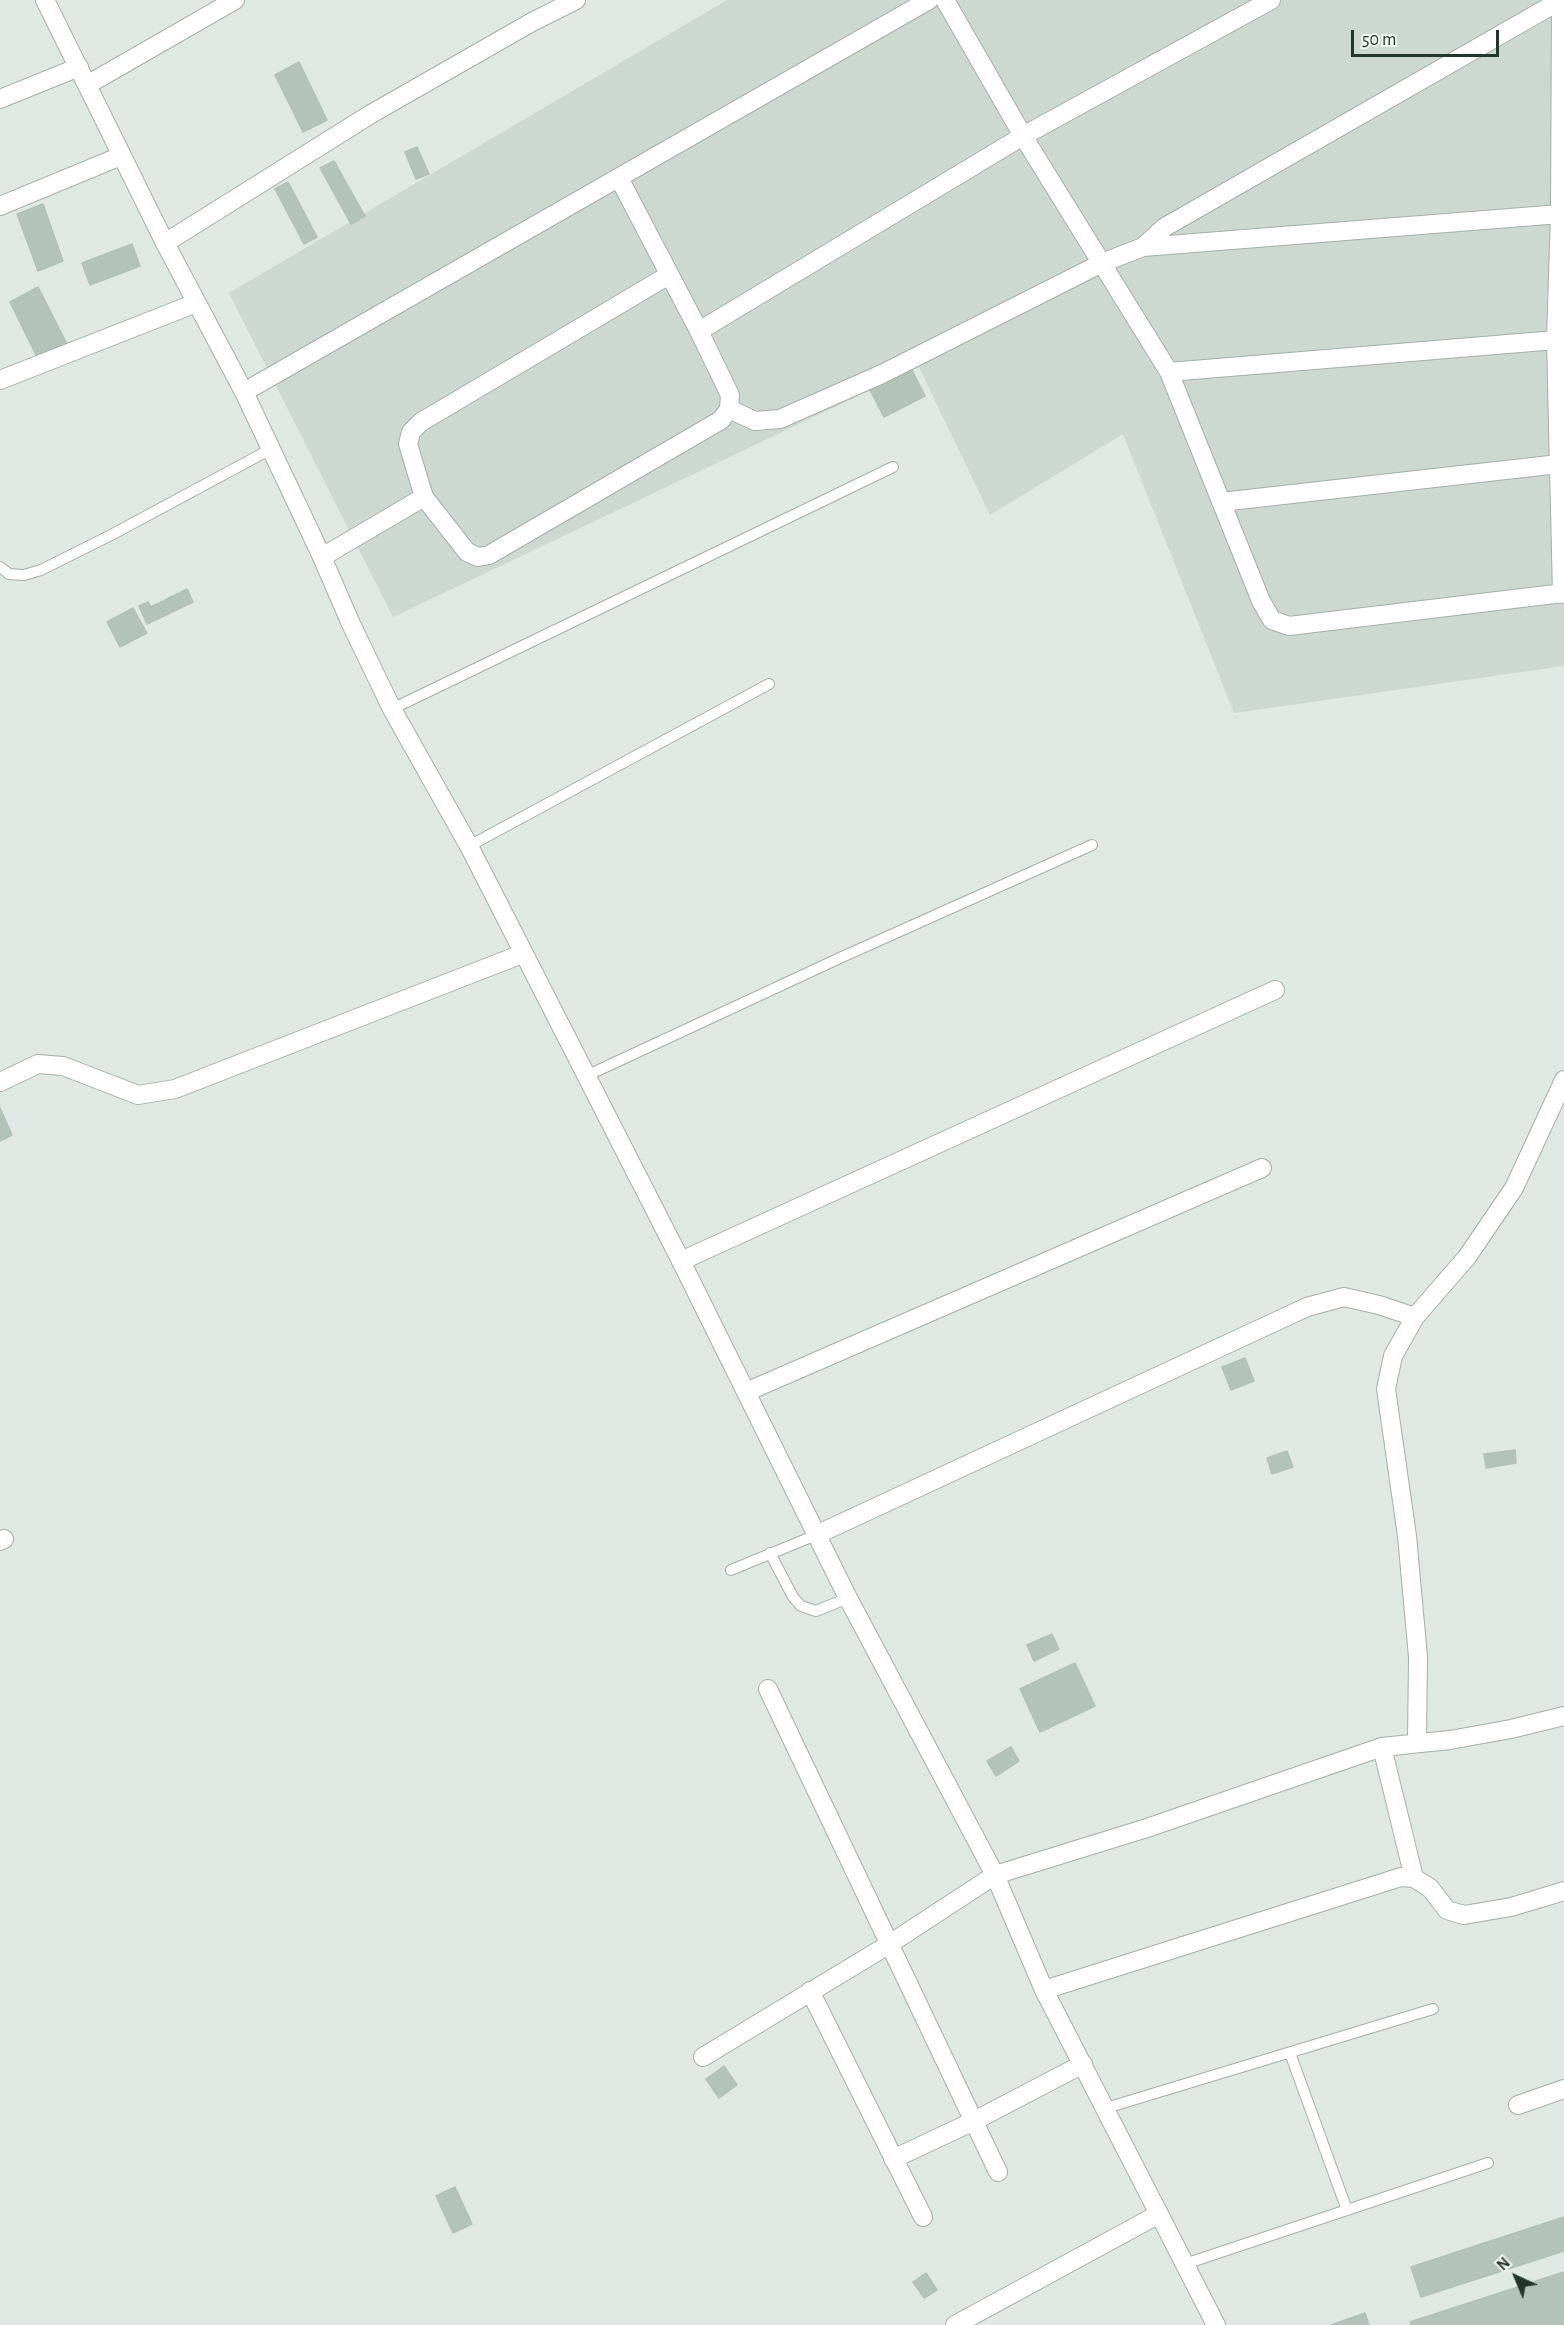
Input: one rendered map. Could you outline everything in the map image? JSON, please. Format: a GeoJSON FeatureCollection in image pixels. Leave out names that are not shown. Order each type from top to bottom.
{"type":"FeatureCollection","features":[{"type":"Feature","properties":{"kind":"street"},"geometry":{"type":"LineString","coordinates":[[45,0],[165,243],[244,392],[392,709],[469,846],[522,954],[681,1261],[848,1598],[994,1875],[1044,1990],[1216,2325]]}},
{"type":"Feature","properties":{"kind":"street"},"geometry":{"type":"LineString","coordinates":[[87,85],[235,0]]}},
{"type":"Feature","properties":{"kind":"street"},"geometry":{"type":"LineString","coordinates":[[165,243],[371,114],[532,22],[576,0]]}},
{"type":"Feature","properties":{"kind":"street"},"geometry":{"type":"LineString","coordinates":[[244,392],[929,0]]}},
{"type":"Feature","properties":{"kind":"street"},"geometry":{"type":"LineString","coordinates":[[945,0],[1023,136],[1169,372],[1261,601],[1272,620],[1289,626],[1563,594],[1556,340],[1562,182],[1561,0],[1165,227],[1143,247]]}},
{"type":"Feature","properties":{"kind":"street"},"geometry":{"type":"LineString","coordinates":[[699,332],[1023,136],[1271,0]]}},
{"type":"Feature","properties":{"kind":"street"},"geometry":{"type":"LineString","coordinates":[[0,99],[79,67]]}},
{"type":"Feature","properties":{"kind":"street"},"geometry":{"type":"LineString","coordinates":[[0,206],[122,156]]}},
{"type":"Feature","properties":{"kind":"street"},"geometry":{"type":"LineString","coordinates":[[619,178],[699,332],[730,395],[729,409],[721,420],[489,555],[478,556],[467,552],[424,497],[408,444],[411,432],[421,422],[669,275]]}},
{"type":"Feature","properties":{"kind":"street"},"geometry":{"type":"LineString","coordinates":[[729,409],[755,421],[780,419],[882,374],[1102,263],[1143,247],[1560,214]]}},
{"type":"Feature","properties":{"kind":"street"},"geometry":{"type":"LineString","coordinates":[[0,380],[196,303]]}},
{"type":"Feature","properties":{"kind":"street"},"geometry":{"type":"LineString","coordinates":[[1169,372],[1556,340]]}},
{"type":"Feature","properties":{"kind":"street"},"geometry":{"type":"LineString","coordinates":[[1221,502],[1559,464]]}},
{"type":"Feature","properties":{"kind":"street"},"geometry":{"type":"LineString","coordinates":[[322,557],[424,497]]}},
{"type":"Feature","properties":{"kind":"street"},"geometry":{"type":"LineString","coordinates":[[0,1082],[38,1064],[63,1066],[138,1095],[176,1089],[522,954]]}},
{"type":"Feature","properties":{"kind":"street"},"geometry":{"type":"LineString","coordinates":[[681,1261],[1275,990]]}},
{"type":"Feature","properties":{"kind":"street"},"geometry":{"type":"LineString","coordinates":[[1417,1742],[1418,1657],[1407,1536],[1386,1389],[1393,1356],[1415,1317],[1467,1257],[1514,1188],[1564,1080]]}},
{"type":"Feature","properties":{"kind":"street"},"geometry":{"type":"LineString","coordinates":[[746,1392],[1262,1168]]}},
{"type":"Feature","properties":{"kind":"street"},"geometry":{"type":"LineString","coordinates":[[816,1534],[1307,1307],[1344,1298],[1379,1305],[1415,1317]]}},
{"type":"Feature","properties":{"kind":"street"},"geometry":{"type":"LineString","coordinates":[[768,1689],[998,2172]]}},
{"type":"Feature","properties":{"kind":"street"},"geometry":{"type":"LineString","coordinates":[[703,2056],[888,1945],[994,1875],[1147,1828],[1382,1747],[1450,1740],[1511,1730],[1564,1716]]}},
{"type":"Feature","properties":{"kind":"street"},"geometry":{"type":"LineString","coordinates":[[1382,1747],[1414,1878]]}},
{"type":"Feature","properties":{"kind":"street"},"geometry":{"type":"LineString","coordinates":[[1044,1990],[1401,1877],[1414,1878],[1430,1888],[1447,1910],[1464,1915],[1511,1907],[1564,1891]]}},
{"type":"Feature","properties":{"kind":"street"},"geometry":{"type":"LineString","coordinates":[[810,1991],[923,2217]]}},
{"type":"Feature","properties":{"kind":"street"},"geometry":{"type":"LineString","coordinates":[[893,2159],[974,2121],[1083,2064]]}},
{"type":"Feature","properties":{"kind":"street"},"geometry":{"type":"LineString","coordinates":[[1518,2105],[1564,2089]]}},
{"type":"Feature","properties":{"kind":"street"},"geometry":{"type":"LineString","coordinates":[[955,2325],[1159,2214]]}},
{"type":"Feature","properties":{"kind":"lane"},"geometry":{"type":"LineString","coordinates":[[0,567],[9,574],[24,575],[41,570],[271,449]]}},
{"type":"Feature","properties":{"kind":"lane"},"geometry":{"type":"LineString","coordinates":[[392,709],[893,467]]}},
{"type":"Feature","properties":{"kind":"lane"},"geometry":{"type":"LineString","coordinates":[[469,846],[769,684]]}},
{"type":"Feature","properties":{"kind":"lane"},"geometry":{"type":"LineString","coordinates":[[586,1076],[842,957],[1092,845]]}},
{"type":"Feature","properties":{"kind":"lane"},"geometry":{"type":"LineString","coordinates":[[731,1570],[816,1534]]}},
{"type":"Feature","properties":{"kind":"lane"},"geometry":{"type":"LineString","coordinates":[[770,1553],[801,1606],[816,1611],[848,1598]]}},
{"type":"Feature","properties":{"kind":"lane"},"geometry":{"type":"LineString","coordinates":[[1106,2108],[1433,2009]]}},
{"type":"Feature","properties":{"kind":"lane"},"geometry":{"type":"LineString","coordinates":[[1290,2053],[1347,2210]]}},
{"type":"Feature","properties":{"kind":"lane"},"geometry":{"type":"LineString","coordinates":[[1185,2264],[1488,2163]]}},
{"type":"Feature","properties":{"kind":"shaded area"},"geometry":{"type":"Polygon","coordinates":[[[727,0],[1564,0],[1564,666],[1234,713],[1123,434],[990,515],[919,367],[393,617],[229,293],[727,0]]]}},
{"type":"Feature","properties":{"kind":"building"},"geometry":{"type":"Polygon","coordinates":[[[299,62],[327,120],[303,132],[275,75],[299,62]]]}},
{"type":"Feature","properties":{"kind":"building"},"geometry":{"type":"Polygon","coordinates":[[[417,147],[429,174],[416,179],[405,152],[417,147]]]}},
{"type":"Feature","properties":{"kind":"building"},"geometry":{"type":"Polygon","coordinates":[[[334,161],[365,216],[351,224],[320,168],[334,161]]]}},
{"type":"Feature","properties":{"kind":"building"},"geometry":{"type":"Polygon","coordinates":[[[288,182],[317,237],[304,244],[275,189],[288,182]]]}},
{"type":"Feature","properties":{"kind":"building"},"geometry":{"type":"Polygon","coordinates":[[[43,204],[63,261],[38,271],[17,214],[43,204]]]}},
{"type":"Feature","properties":{"kind":"building"},"geometry":{"type":"Polygon","coordinates":[[[132,244],[140,266],[90,285],[82,263],[132,244]]]}},
{"type":"Feature","properties":{"kind":"building"},"geometry":{"type":"Polygon","coordinates":[[[38,287],[68,346],[39,361],[10,302],[38,287]]]}},
{"type":"Feature","properties":{"kind":"building"},"geometry":{"type":"Polygon","coordinates":[[[911,368],[925,396],[884,417],[870,390],[911,368]]]}},
{"type":"Feature","properties":{"kind":"building"},"geometry":{"type":"Polygon","coordinates":[[[187,589],[193,602],[147,624],[139,606],[148,602],[151,607],[187,589]]]}},
{"type":"Feature","properties":{"kind":"building"},"geometry":{"type":"Polygon","coordinates":[[[133,608],[147,633],[120,647],[107,622],[133,608]]]}},
{"type":"Feature","properties":{"kind":"building"},"geometry":{"type":"Polygon","coordinates":[[[0,1108],[12,1135],[0,1141],[0,1108]]]}},
{"type":"Feature","properties":{"kind":"building"},"geometry":{"type":"Polygon","coordinates":[[[1245,1358],[1254,1381],[1231,1390],[1222,1367],[1245,1358]]]}},
{"type":"Feature","properties":{"kind":"building"},"geometry":{"type":"Polygon","coordinates":[[[1515,1450],[1516,1463],[1486,1468],[1484,1454],[1515,1450]]]}},
{"type":"Feature","properties":{"kind":"building"},"geometry":{"type":"Polygon","coordinates":[[[1287,1451],[1293,1467],[1272,1474],[1267,1458],[1287,1451]]]}},
{"type":"Feature","properties":{"kind":"building"},"geometry":{"type":"Polygon","coordinates":[[[1052,1634],[1059,1649],[1034,1661],[1027,1645],[1052,1634]]]}},
{"type":"Feature","properties":{"kind":"building"},"geometry":{"type":"Polygon","coordinates":[[[1075,1663],[1095,1706],[1040,1732],[1020,1689],[1075,1663]]]}},
{"type":"Feature","properties":{"kind":"building"},"geometry":{"type":"Polygon","coordinates":[[[1011,1747],[1019,1761],[996,1776],[987,1761],[1011,1747]]]}},
{"type":"Feature","properties":{"kind":"building"},"geometry":{"type":"Polygon","coordinates":[[[724,2066],[737,2085],[719,2098],[706,2079],[724,2066]]]}},
{"type":"Feature","properties":{"kind":"building"},"geometry":{"type":"Polygon","coordinates":[[[455,2187],[472,2224],[453,2233],[436,2196],[455,2187]]]}},
{"type":"Feature","properties":{"kind":"building"},"geometry":{"type":"Polygon","coordinates":[[[1564,2217],[1564,2251],[1421,2297],[1411,2267],[1564,2217]]]}},
{"type":"Feature","properties":{"kind":"building"},"geometry":{"type":"Polygon","coordinates":[[[1564,2272],[1564,2325],[1411,2325],[1410,2322],[1564,2272]]]}},
{"type":"Feature","properties":{"kind":"building"},"geometry":{"type":"Polygon","coordinates":[[[926,2273],[937,2290],[924,2298],[913,2282],[926,2273]]]}},
{"type":"Feature","properties":{"kind":"building"},"geometry":{"type":"Polygon","coordinates":[[[1365,2313],[1369,2325],[1331,2325],[1365,2313]]]}}]}
